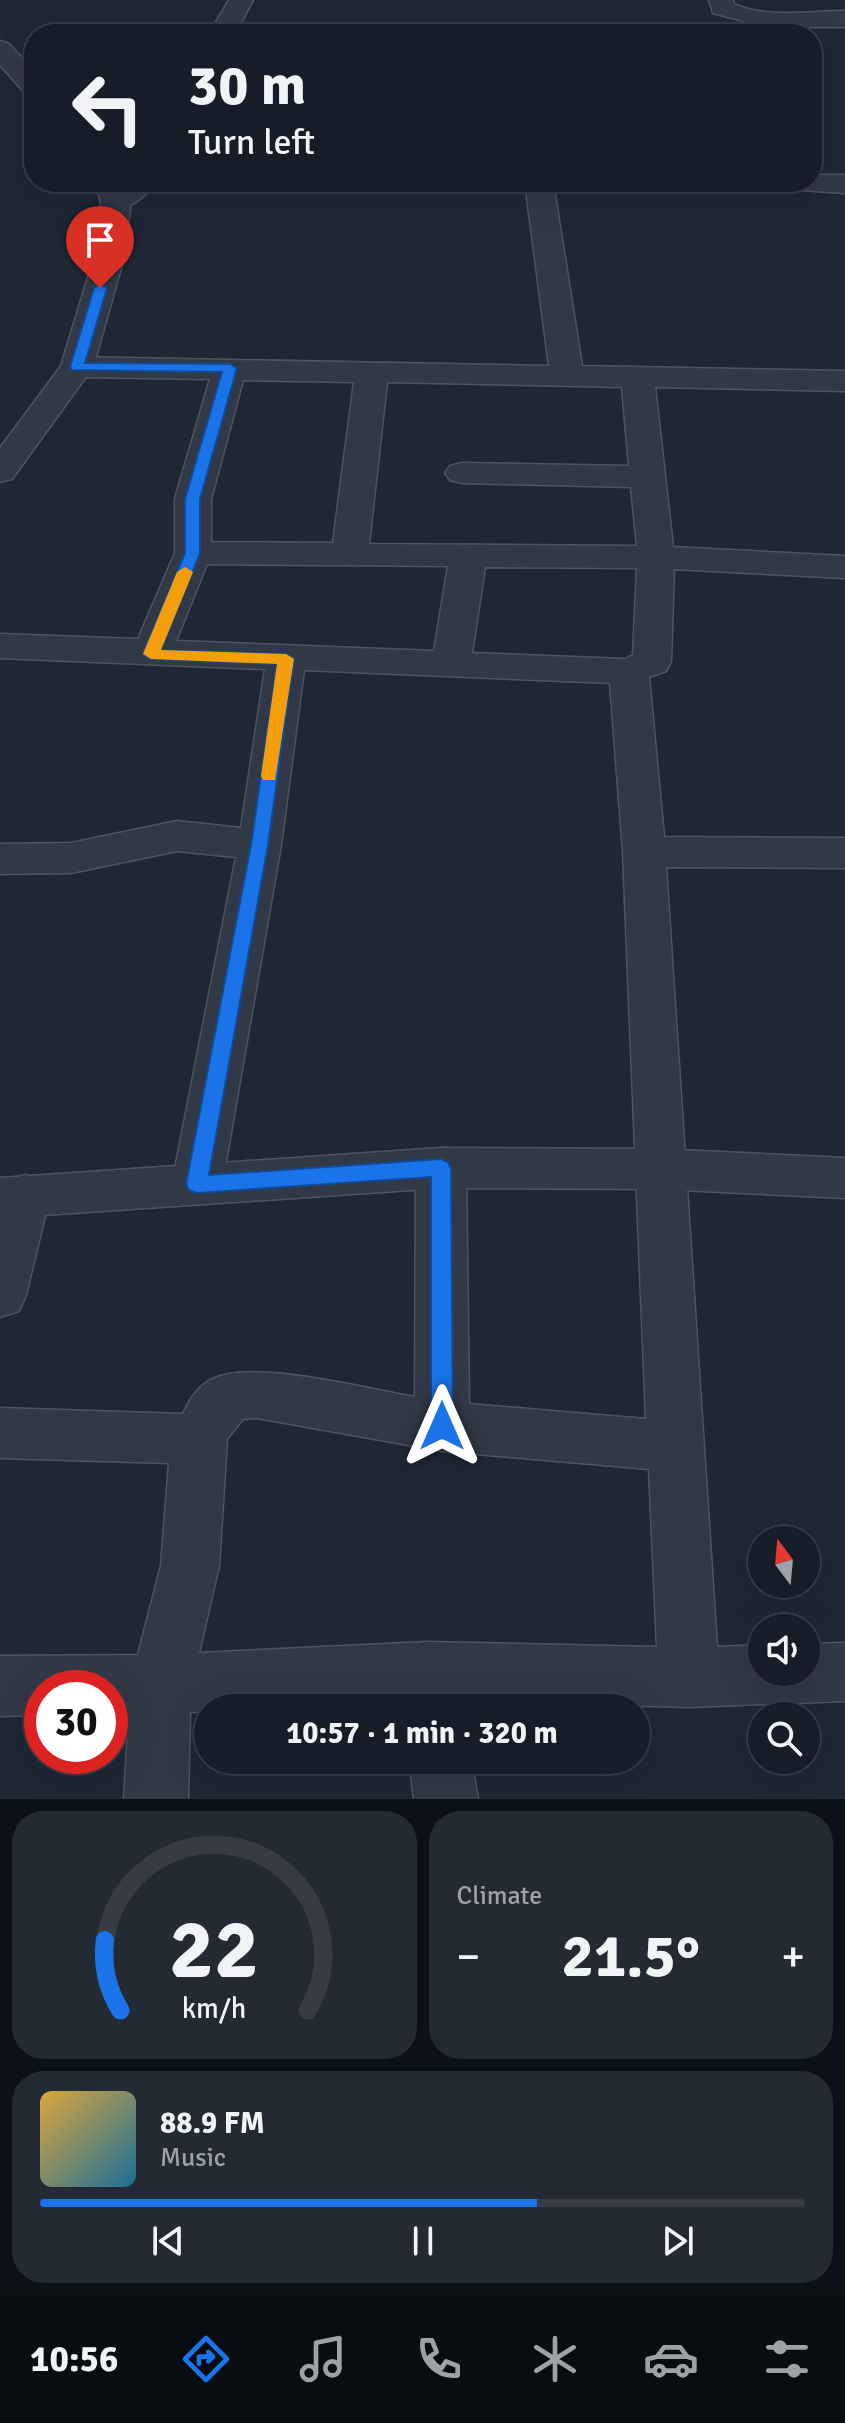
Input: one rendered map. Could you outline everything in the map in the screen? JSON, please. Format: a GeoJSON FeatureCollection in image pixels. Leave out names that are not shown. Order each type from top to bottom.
{"type":"FeatureCollection","features":[{"type":"Feature","properties":{"kind":"street"},"geometry":{"type":"LineString","coordinates":[[228,24],[241,0]]}},
{"type":"Feature","properties":{"kind":"street"},"geometry":{"type":"LineString","coordinates":[[721,0],[722,8],[734,15],[845,19]]}},
{"type":"Feature","properties":{"kind":"street"},"geometry":{"type":"LineString","coordinates":[[0,49],[24,76]]}},
{"type":"Feature","properties":{"kind":"street"},"geometry":{"type":"LineString","coordinates":[[822,184],[845,184]]}},
{"type":"Feature","properties":{"kind":"street"},"geometry":{"type":"LineString","coordinates":[[0,472],[77,367],[108,261],[112,192]]}},
{"type":"Feature","properties":{"kind":"street"},"geometry":{"type":"LineString","coordinates":[[540,192],[567,377]]}},
{"type":"Feature","properties":{"kind":"street"},"geometry":{"type":"LineString","coordinates":[[77,367],[845,381]]}},
{"type":"Feature","properties":{"kind":"street"},"geometry":{"type":"LineString","coordinates":[[151,654],[193,553],[193,499],[230,368]]}},
{"type":"Feature","properties":{"kind":"street"},"geometry":{"type":"LineString","coordinates":[[350,554],[372,373]]}},
{"type":"Feature","properties":{"kind":"street"},"geometry":{"type":"LineString","coordinates":[[0,646],[629,671],[652,662],[656,557],[638,379]]}},
{"type":"Feature","properties":{"kind":"street"},"geometry":{"type":"LineString","coordinates":[[462,473],[648,477]]}},
{"type":"Feature","properties":{"kind":"street"},"geometry":{"type":"LineString","coordinates":[[193,553],[656,557],[845,567]]}},
{"type":"Feature","properties":{"kind":"street"},"geometry":{"type":"LineString","coordinates":[[451,664],[468,555]]}},
{"type":"Feature","properties":{"kind":"street"},"geometry":{"type":"LineString","coordinates":[[197,1184],[260,845],[286,659]]}},
{"type":"Feature","properties":{"kind":"street"},"geometry":{"type":"LineString","coordinates":[[629,671],[644,852],[689,1677]]}},
{"type":"Feature","properties":{"kind":"street"},"geometry":{"type":"LineString","coordinates":[[0,859],[71,858],[177,836],[260,845]]}},
{"type":"Feature","properties":{"kind":"street"},"geometry":{"type":"LineString","coordinates":[[644,852],[845,853]]}},
{"type":"Feature","properties":{"kind":"street"},"geometry":{"type":"LineString","coordinates":[[441,1168],[442,1426]]}},
{"type":"Feature","properties":{"kind":"street"},"geometry":{"type":"LineString","coordinates":[[0,1295],[13,1197],[441,1168],[659,1169],[845,1178]]}},
{"type":"Feature","properties":{"kind":"street"},"geometry":{"type":"LineString","coordinates":[[156,1799],[161,1684],[190,1566],[199,1439],[210,1415],[230,1396],[257,1394],[442,1426],[677,1447]]}},
{"type":"Feature","properties":{"kind":"street"},"geometry":{"type":"LineString","coordinates":[[0,1433],[199,1439]]}},
{"type":"Feature","properties":{"kind":"street"},"geometry":{"type":"LineString","coordinates":[[0,1686],[161,1684],[430,1690],[845,1672]]}},
{"type":"Feature","properties":{"kind":"street"},"geometry":{"type":"LineString","coordinates":[[442,1774],[446,1799]]}},
{"type":"Feature","properties":{"kind":"slow traffic"},"geometry":{"type":"LineString","coordinates":[[185,572],[151,654],[286,659],[269,776]]}},
{"type":"Feature","properties":{"kind":"route"},"geometry":{"type":"LineString","coordinates":[[100,288],[77,367],[230,368],[193,499],[193,553],[151,654],[286,659],[260,845],[197,1184],[441,1168],[442,1426]]}}]}
